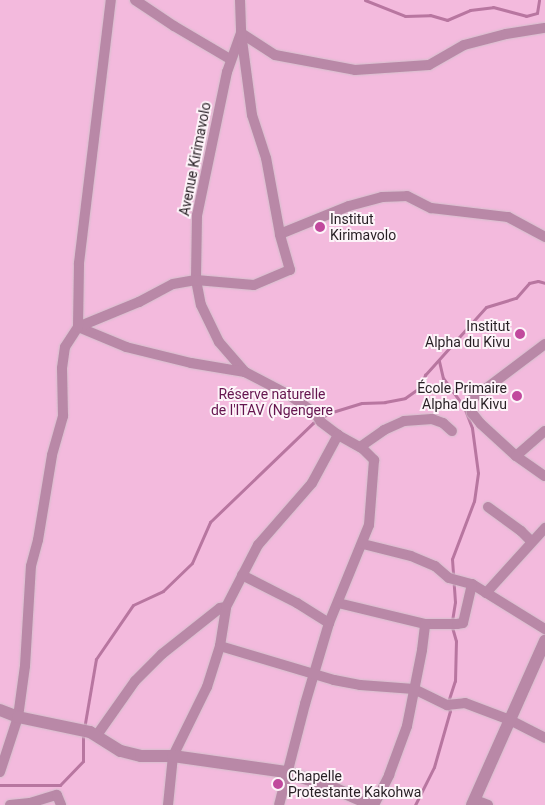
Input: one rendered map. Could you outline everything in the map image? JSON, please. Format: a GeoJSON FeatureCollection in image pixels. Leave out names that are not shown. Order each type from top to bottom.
{"type":"FeatureCollection","features":[{"type":"Feature","properties":{"kind":"street"},"geometry":{"type":"LineString","coordinates":[[0,769],[18,717],[25,666],[31,566],[38,540],[52,455],[62,416],[62,368],[65,347],[78,327],[79,263],[111,0]]}},
{"type":"Feature","properties":{"kind":"street"},"geometry":{"type":"LineString","coordinates":[[135,0],[174,26],[230,59]]}},
{"type":"Feature","properties":{"kind":"street","name":"Avenue Kirimavolo"},"geometry":{"type":"LineString","coordinates":[[240,0],[241,33],[230,59],[197,216],[196,280],[201,305],[218,342],[244,372]]}},
{"type":"Feature","properties":{"kind":"street"},"geometry":{"type":"LineString","coordinates":[[241,33],[274,55],[355,70],[429,65],[464,46],[506,34],[545,28]]}},
{"type":"Feature","properties":{"kind":"street"},"geometry":{"type":"LineString","coordinates":[[78,327],[139,302],[173,284],[196,280],[254,285],[276,278],[290,270],[280,234],[266,158],[252,115],[241,33]]}},
{"type":"Feature","properties":{"kind":"street"},"geometry":{"type":"LineString","coordinates":[[280,234],[349,206],[382,197],[407,196],[431,208],[508,217],[545,237]]}},
{"type":"Feature","properties":{"kind":"street"},"geometry":{"type":"LineString","coordinates":[[78,327],[126,347],[244,372],[289,395],[338,435],[360,447],[374,460],[375,468],[370,488],[369,525],[363,544],[329,622],[286,772],[279,805]]}},
{"type":"Feature","properties":{"kind":"street"},"geometry":{"type":"LineString","coordinates":[[545,344],[471,400],[472,413],[516,456],[545,476]]}},
{"type":"Feature","properties":{"kind":"street"},"geometry":{"type":"LineString","coordinates":[[360,447],[384,430],[404,421],[432,419],[443,423],[452,431]]}},
{"type":"Feature","properties":{"kind":"street"},"geometry":{"type":"LineString","coordinates":[[516,456],[545,431]]}},
{"type":"Feature","properties":{"kind":"street"},"geometry":{"type":"LineString","coordinates":[[168,805],[173,756],[207,687],[220,646],[226,607],[258,545],[312,483],[338,435]]}},
{"type":"Feature","properties":{"kind":"street"},"geometry":{"type":"LineString","coordinates":[[488,507],[521,531],[531,541]]}},
{"type":"Feature","properties":{"kind":"street"},"geometry":{"type":"LineString","coordinates":[[486,593],[531,541],[545,528]]}},
{"type":"Feature","properties":{"kind":"street"},"geometry":{"type":"LineString","coordinates":[[363,544],[411,556],[434,566],[449,578],[472,584],[545,629]]}},
{"type":"Feature","properties":{"kind":"street"},"geometry":{"type":"LineString","coordinates":[[242,575],[297,603],[329,622]]}},
{"type":"Feature","properties":{"kind":"street"},"geometry":{"type":"LineString","coordinates":[[338,603],[425,624],[463,623],[472,584]]}},
{"type":"Feature","properties":{"kind":"street"},"geometry":{"type":"LineString","coordinates":[[93,734],[135,681],[162,654],[220,608],[226,607]]}},
{"type":"Feature","properties":{"kind":"street"},"geometry":{"type":"LineString","coordinates":[[0,710],[18,717],[73,727],[93,734],[121,751],[141,756],[173,756],[286,772],[331,787],[370,804],[401,746],[422,650],[425,624]]}},
{"type":"Feature","properties":{"kind":"street"},"geometry":{"type":"LineString","coordinates":[[488,805],[473,802],[545,641]]}},
{"type":"Feature","properties":{"kind":"street"},"geometry":{"type":"LineString","coordinates":[[220,646],[334,680],[360,685],[414,689],[447,705],[465,703],[510,720],[545,738]]}},
{"type":"Feature","properties":{"kind":"street"},"geometry":{"type":"LineString","coordinates":[[10,805],[30,803],[57,796],[61,805]]}},
{"type":"Feature","properties":{"kind":"green space","name":"Réserve naturelle de l'ITAV (Ngengere"},"geometry":{"type":"Polygon","coordinates":[[[0,0],[545,0],[545,805],[0,805],[0,0]]]}},
{"type":"Feature","properties":{"kind":"waterway"},"geometry":{"type":"LineString","coordinates":[[365,0],[405,16],[430,15],[447,20],[470,10],[493,7],[526,16],[537,13],[539,0]]}},
{"type":"Feature","properties":{"kind":"waterway"},"geometry":{"type":"LineString","coordinates":[[84,729],[96,659],[133,605],[163,591],[192,563],[210,522],[313,423],[329,413],[362,403],[385,402],[405,398],[421,387],[425,375],[486,307],[516,298],[529,283],[538,281],[545,283]]}},
{"type":"Feature","properties":{"kind":"waterway"},"geometry":{"type":"LineString","coordinates":[[439,361],[443,378],[464,407],[472,428],[478,473],[474,501],[452,559],[455,602],[452,621]]}},
{"type":"Feature","properties":{"kind":"waterway"},"geometry":{"type":"LineString","coordinates":[[448,702],[455,681],[456,641],[452,627]]}},
{"type":"Feature","properties":{"kind":"waterway"},"geometry":{"type":"LineString","coordinates":[[415,805],[434,767],[450,711],[448,708]]}},
{"type":"Feature","properties":{"kind":"waterway"},"geometry":{"type":"LineString","coordinates":[[0,785],[60,785],[83,761],[83,735]]}},
{"type":"Feature","properties":{"kind":"place","name":"Institut Kirimavolo"},"geometry":{"type":"Point","coordinates":[320,227]}},
{"type":"Feature","properties":{"kind":"place","name":"Institut Alpha du Kivu"},"geometry":{"type":"Point","coordinates":[520,334]}},
{"type":"Feature","properties":{"kind":"place","name":"École Primaire Alpha du Kivu"},"geometry":{"type":"Point","coordinates":[517,396]}},
{"type":"Feature","properties":{"kind":"place","name":"Chapelle Protestante Kakohwa"},"geometry":{"type":"Point","coordinates":[278,784]}}]}
